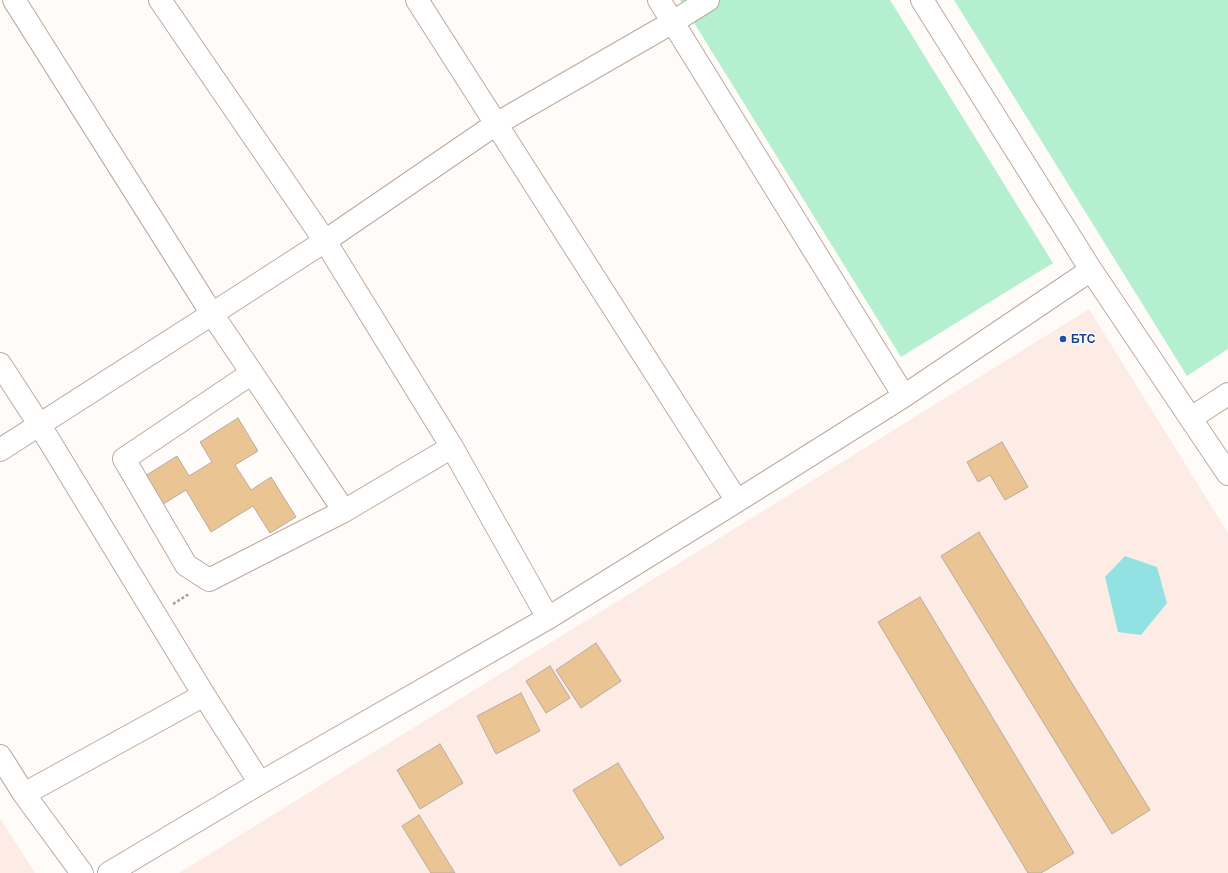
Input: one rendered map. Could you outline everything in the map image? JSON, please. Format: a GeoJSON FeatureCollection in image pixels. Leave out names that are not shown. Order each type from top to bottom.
{"type":"FeatureCollection","features":[{"type":"Feature","properties":{"kind":"street"},"geometry":{"type":"LineString","coordinates":[[14,0],[212,314],[344,511]]}},
{"type":"Feature","properties":{"kind":"street"},"geometry":{"type":"LineString","coordinates":[[160,0],[325,241],[452,447],[548,618]]}},
{"type":"Feature","properties":{"kind":"street"},"geometry":{"type":"LineString","coordinates":[[417,0],[737,501]]}},
{"type":"Feature","properties":{"kind":"street"},"geometry":{"type":"LineString","coordinates":[[659,0],[904,396]]}},
{"type":"Feature","properties":{"kind":"street"},"geometry":{"type":"LineString","coordinates":[[0,450],[325,241],[496,124],[673,22],[708,0]]}},
{"type":"Feature","properties":{"kind":"street"},"geometry":{"type":"LineString","coordinates":[[922,0],[1091,270],[1228,474]]}},
{"type":"Feature","properties":{"kind":"street"},"geometry":{"type":"LineString","coordinates":[[109,873],[260,783],[548,618],[904,396],[1091,270]]}},
{"type":"Feature","properties":{"kind":"street"},"geometry":{"type":"LineString","coordinates":[[0,364],[39,424],[204,695],[260,783]]}},
{"type":"Feature","properties":{"kind":"street"},"geometry":{"type":"LineString","coordinates":[[252,373],[124,459],[186,565],[209,580],[344,511],[452,447]]}},
{"type":"Feature","properties":{"kind":"street"},"geometry":{"type":"LineString","coordinates":[[1191,418],[1228,394]]}},
{"type":"Feature","properties":{"kind":"street"},"geometry":{"type":"LineString","coordinates":[[24,794],[204,695]]}},
{"type":"Feature","properties":{"kind":"street"},"geometry":{"type":"LineString","coordinates":[[0,756],[24,794],[82,873]]}},
{"type":"Feature","properties":{"kind":"path"},"geometry":{"type":"LineString","coordinates":[[156,615],[209,580]]}},
{"type":"Feature","properties":{"kind":"shaded area"},"geometry":{"type":"Polygon","coordinates":[[[1089,309],[1228,533],[1228,873],[179,873],[1089,309]]]}},
{"type":"Feature","properties":{"kind":"shaded area"},"geometry":{"type":"Polygon","coordinates":[[[0,818],[35,873],[0,873],[0,818]]]}},
{"type":"Feature","properties":{"kind":"green space"},"geometry":{"type":"Polygon","coordinates":[[[680,0],[890,0],[1053,263],[901,357],[680,0]]]}},
{"type":"Feature","properties":{"kind":"green space"},"geometry":{"type":"Polygon","coordinates":[[[954,0],[1228,0],[1228,349],[1187,376],[954,0]]]}},
{"type":"Feature","properties":{"kind":"water"},"geometry":{"type":"Polygon","coordinates":[[[1125,556],[1157,567],[1167,603],[1141,635],[1118,632],[1105,577],[1125,556]]]}},
{"type":"Feature","properties":{"kind":"building"},"geometry":{"type":"Polygon","coordinates":[[[238,418],[258,451],[235,465],[251,490],[271,477],[296,517],[270,533],[253,506],[211,532],[186,490],[160,506],[142,478],[177,456],[189,476],[212,462],[200,442],[238,418]]]}},
{"type":"Feature","properties":{"kind":"building"},"geometry":{"type":"Polygon","coordinates":[[[1002,442],[1028,487],[1005,500],[990,475],[978,482],[967,462],[1002,442]]]}},
{"type":"Feature","properties":{"kind":"building"},"geometry":{"type":"Polygon","coordinates":[[[979,532],[1150,810],[1112,834],[941,556],[979,532]]]}},
{"type":"Feature","properties":{"kind":"building"},"geometry":{"type":"Polygon","coordinates":[[[920,597],[1074,853],[1041,873],[1028,873],[878,622],[920,597]]]}},
{"type":"Feature","properties":{"kind":"building"},"geometry":{"type":"Polygon","coordinates":[[[596,643],[621,681],[581,708],[556,670],[596,643]]]}},
{"type":"Feature","properties":{"kind":"building"},"geometry":{"type":"Polygon","coordinates":[[[550,666],[570,698],[546,713],[526,681],[550,666]]]}},
{"type":"Feature","properties":{"kind":"building"},"geometry":{"type":"Polygon","coordinates":[[[521,693],[540,731],[496,754],[477,716],[521,693]]]}},
{"type":"Feature","properties":{"kind":"building"},"geometry":{"type":"Polygon","coordinates":[[[440,744],[463,783],[420,809],[397,770],[440,744]]]}},
{"type":"Feature","properties":{"kind":"building"},"geometry":{"type":"Polygon","coordinates":[[[618,763],[664,838],[620,866],[573,790],[618,763]]]}},
{"type":"Feature","properties":{"kind":"building"},"geometry":{"type":"Polygon","coordinates":[[[419,815],[455,873],[431,873],[402,826],[419,815]]]}},
{"type":"Feature","properties":{"kind":"place","name":"БТС"},"geometry":{"type":"Point","coordinates":[1063,339]}}]}
